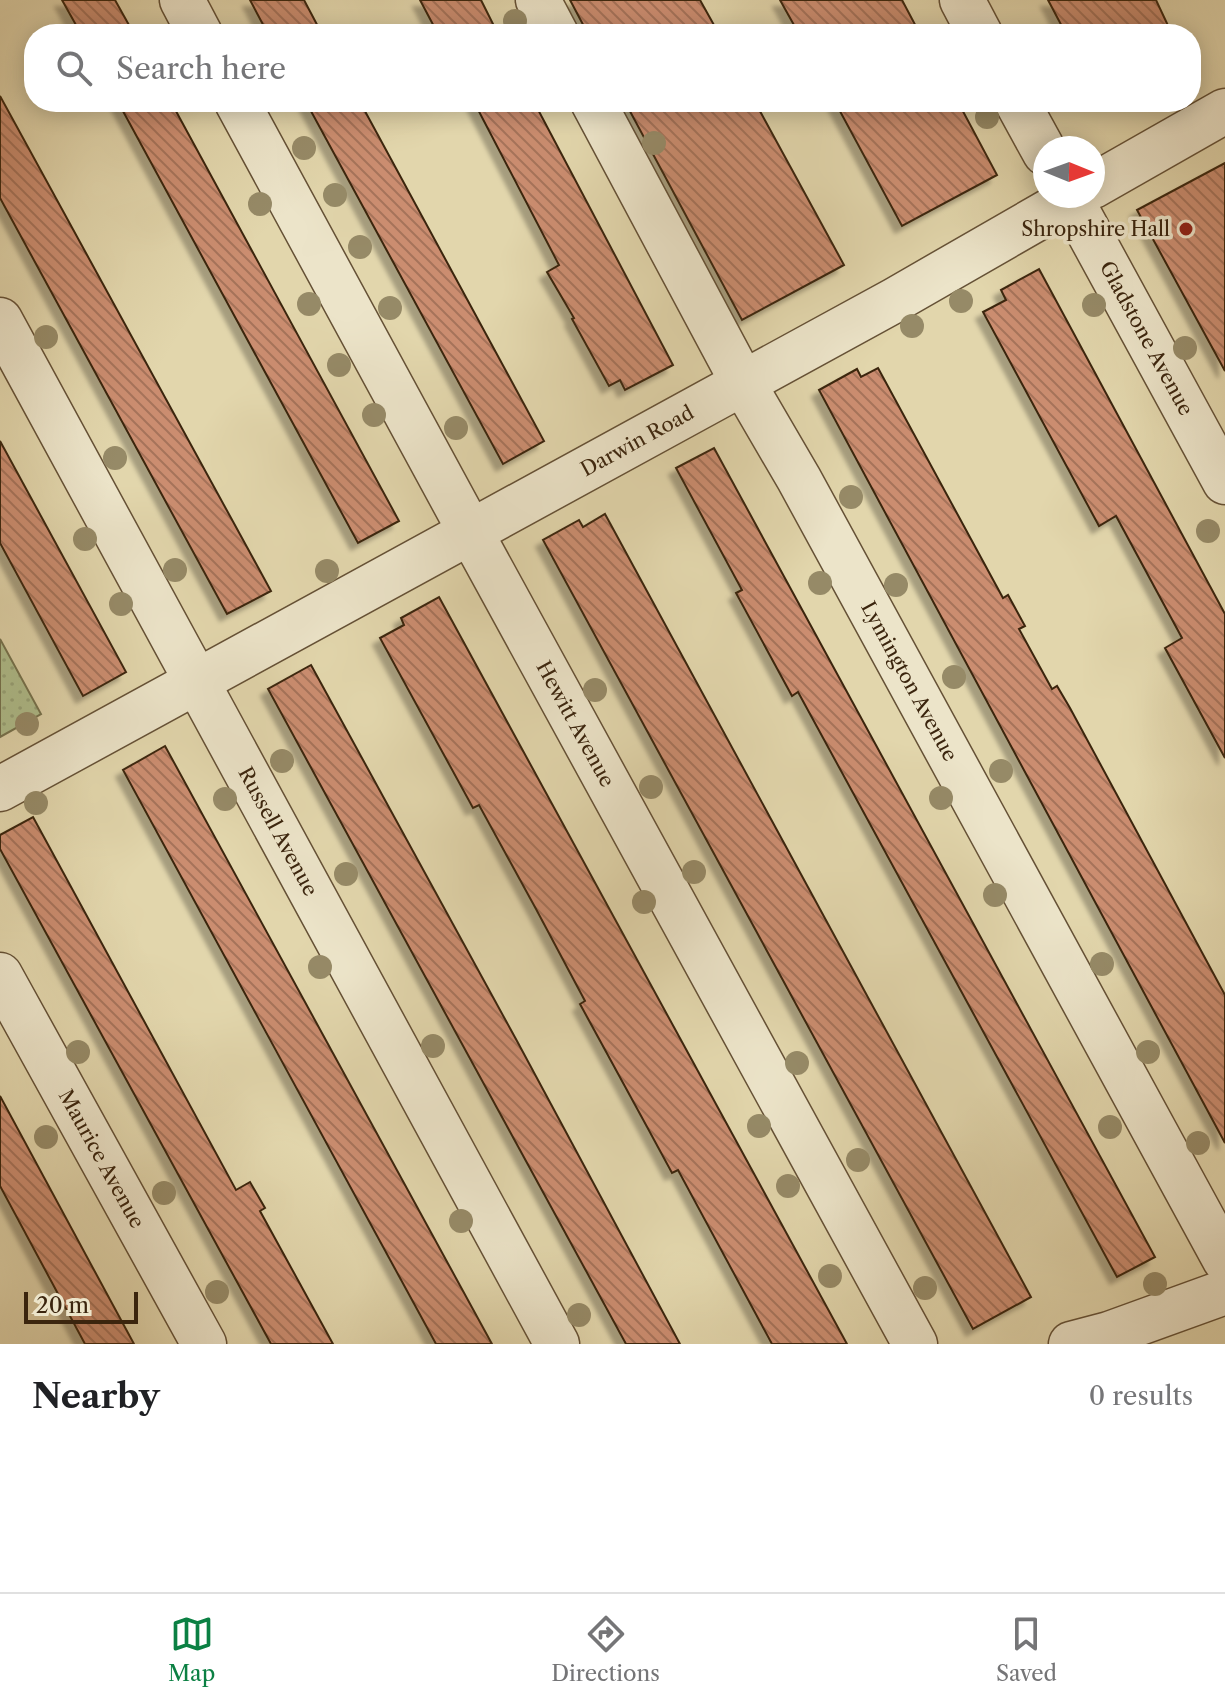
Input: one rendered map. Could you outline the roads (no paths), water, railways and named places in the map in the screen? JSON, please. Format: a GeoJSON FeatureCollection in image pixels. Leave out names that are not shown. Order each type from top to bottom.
{"type":"FeatureCollection","features":[{"type":"Feature","properties":{"kind":"street"},"geometry":{"type":"LineString","coordinates":[[182,0],[195,24]]}},
{"type":"Feature","properties":{"kind":"street"},"geometry":{"type":"LineString","coordinates":[[538,0],[551,24]]}},
{"type":"Feature","properties":{"kind":"street"},"geometry":{"type":"LineString","coordinates":[[962,0],[975,24]]}},
{"type":"Feature","properties":{"kind":"street","name":"Darwin Road"},"geometry":{"type":"LineString","coordinates":[[1105,178],[1225,111]]}},
{"type":"Feature","properties":{"kind":"street","name":"Hewitt Avenue"},"geometry":{"type":"LineString","coordinates":[[242,112],[915,1344]]}},
{"type":"Feature","properties":{"kind":"street","name":"Lymington Avenue"},"geometry":{"type":"LineString","coordinates":[[598,112],[743,383],[814,507],[1225,1260]]}},
{"type":"Feature","properties":{"kind":"street"},"geometry":{"type":"LineString","coordinates":[[1022,112],[1036,136]]}},
{"type":"Feature","properties":{"kind":"street","name":"Darwin Road"},"geometry":{"type":"LineString","coordinates":[[196,682],[895,300],[1053,208]]}},
{"type":"Feature","properties":{"kind":"street","name":"Gladstone Avenue"},"geometry":{"type":"LineString","coordinates":[[1084,208],[1225,482]]}},
{"type":"Feature","properties":{"kind":"street","name":"Russell Avenue"},"geometry":{"type":"LineString","coordinates":[[0,320],[557,1344]]}},
{"type":"Feature","properties":{"kind":"street"},"geometry":{"type":"LineString","coordinates":[[0,789],[196,682]]}},
{"type":"Feature","properties":{"kind":"street","name":"Maurice Avenue"},"geometry":{"type":"LineString","coordinates":[[0,975],[204,1344]]}},
{"type":"Feature","properties":{"kind":"street"},"geometry":{"type":"LineString","coordinates":[[1071,1344],[1109,1334],[1225,1292]]}},
{"type":"Feature","properties":{"kind":"place","name":"Shropshire Hall"},"geometry":{"type":"Point","coordinates":[1186,229]}}]}
